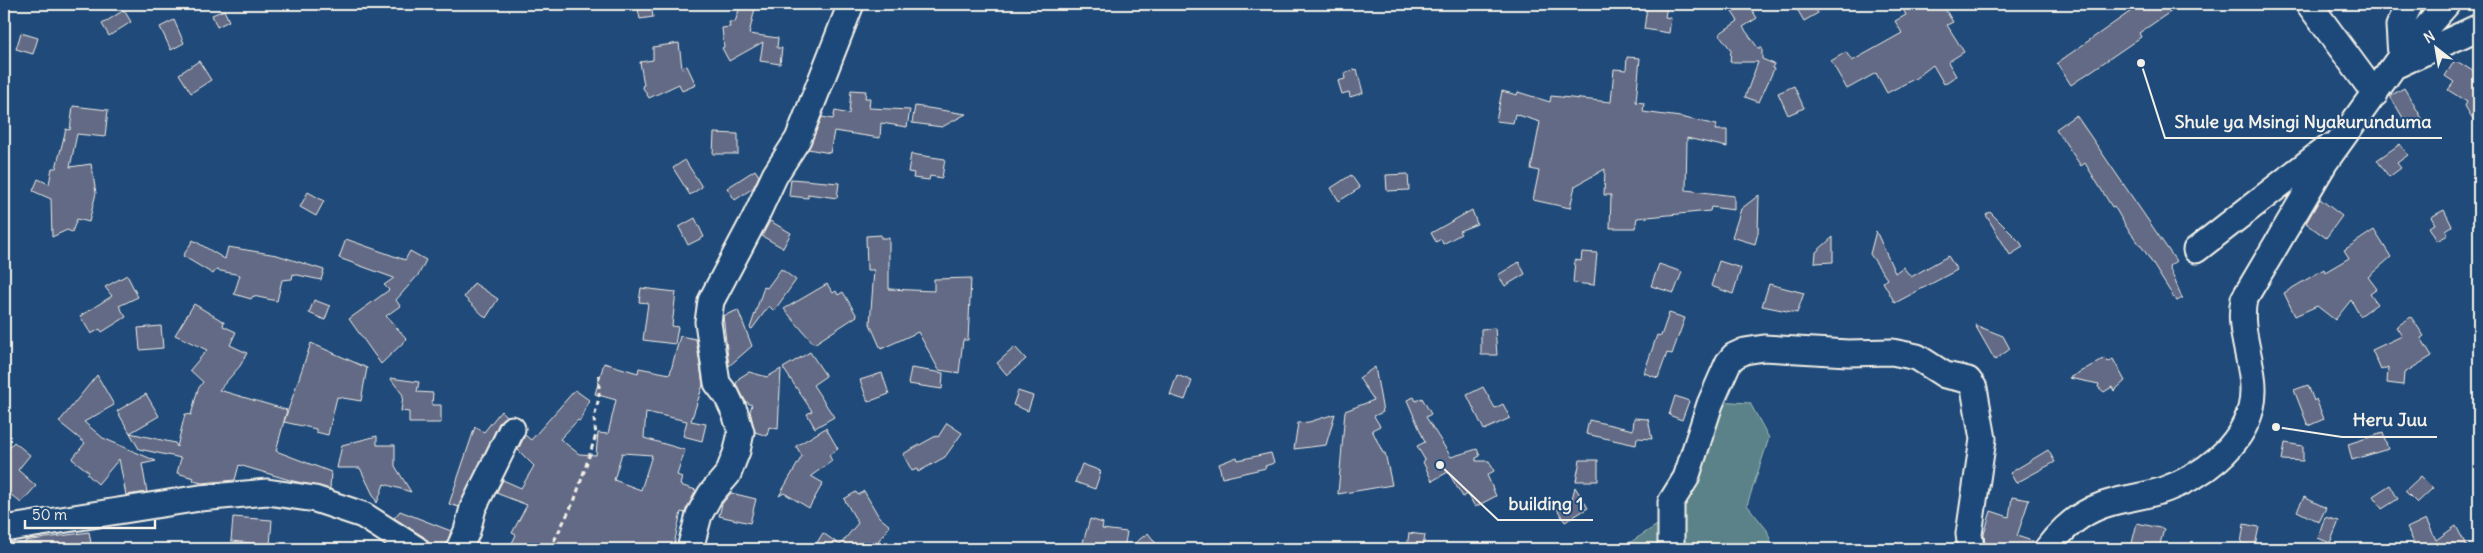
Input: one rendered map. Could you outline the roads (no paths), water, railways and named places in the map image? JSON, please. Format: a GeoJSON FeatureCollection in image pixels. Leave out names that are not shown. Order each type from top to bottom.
{"type":"FeatureCollection","features":[{"type":"Feature","properties":{"kind":"street"},"geometry":{"type":"LineString","coordinates":[[690,549],[699,514],[710,495],[728,474],[737,451],[741,432],[735,413],[717,382],[708,322],[711,301],[775,175],[798,139],[851,4]]}},
{"type":"Feature","properties":{"kind":"street"},"geometry":{"type":"LineString","coordinates":[[2309,4],[2375,94]]}},
{"type":"Feature","properties":{"kind":"street"},"geometry":{"type":"LineString","coordinates":[[2398,61],[2399,26],[2410,4]]}},
{"type":"Feature","properties":{"kind":"street"},"geometry":{"type":"LineString","coordinates":[[2047,549],[2061,532],[2087,512],[2102,505],[2164,490],[2180,483],[2216,461],[2230,445],[2246,422],[2253,392],[2252,370],[2241,318],[2244,299],[2325,162],[2398,61],[2447,4]]}},
{"type":"Feature","properties":{"kind":"street"},"geometry":{"type":"LineString","coordinates":[[2398,61],[2479,27]]}},
{"type":"Feature","properties":{"kind":"street"},"geometry":{"type":"LineString","coordinates":[[2196,250],[2346,133]]}},
{"type":"Feature","properties":{"kind":"street"},"geometry":{"type":"LineString","coordinates":[[1671,549],[1669,512],[1671,502],[1686,478],[1710,404],[1728,363],[1734,356],[1745,351],[1764,348],[1848,353],[1892,352],[1917,357],[1945,375],[1968,380],[1974,388],[1983,439],[1969,534],[1971,549]]}},
{"type":"Feature","properties":{"kind":"street"},"geometry":{"type":"LineString","coordinates":[[460,549],[473,508],[512,429]]}},
{"type":"Feature","properties":{"kind":"street"},"geometry":{"type":"LineString","coordinates":[[4,528],[200,498],[267,492],[315,499],[363,515],[416,549]]}},
{"type":"Feature","properties":{"kind":"place","name":"Shule ya Msingi Nyakurunduma"},"geometry":{"type":"Point","coordinates":[2141,63]}},
{"type":"Feature","properties":{"kind":"place","name":"Heru Juu"},"geometry":{"type":"Point","coordinates":[2276,427]}},
{"type":"Feature","properties":{"kind":"place","name":"building 1"},"geometry":{"type":"Point","coordinates":[1440,465]}}]}
